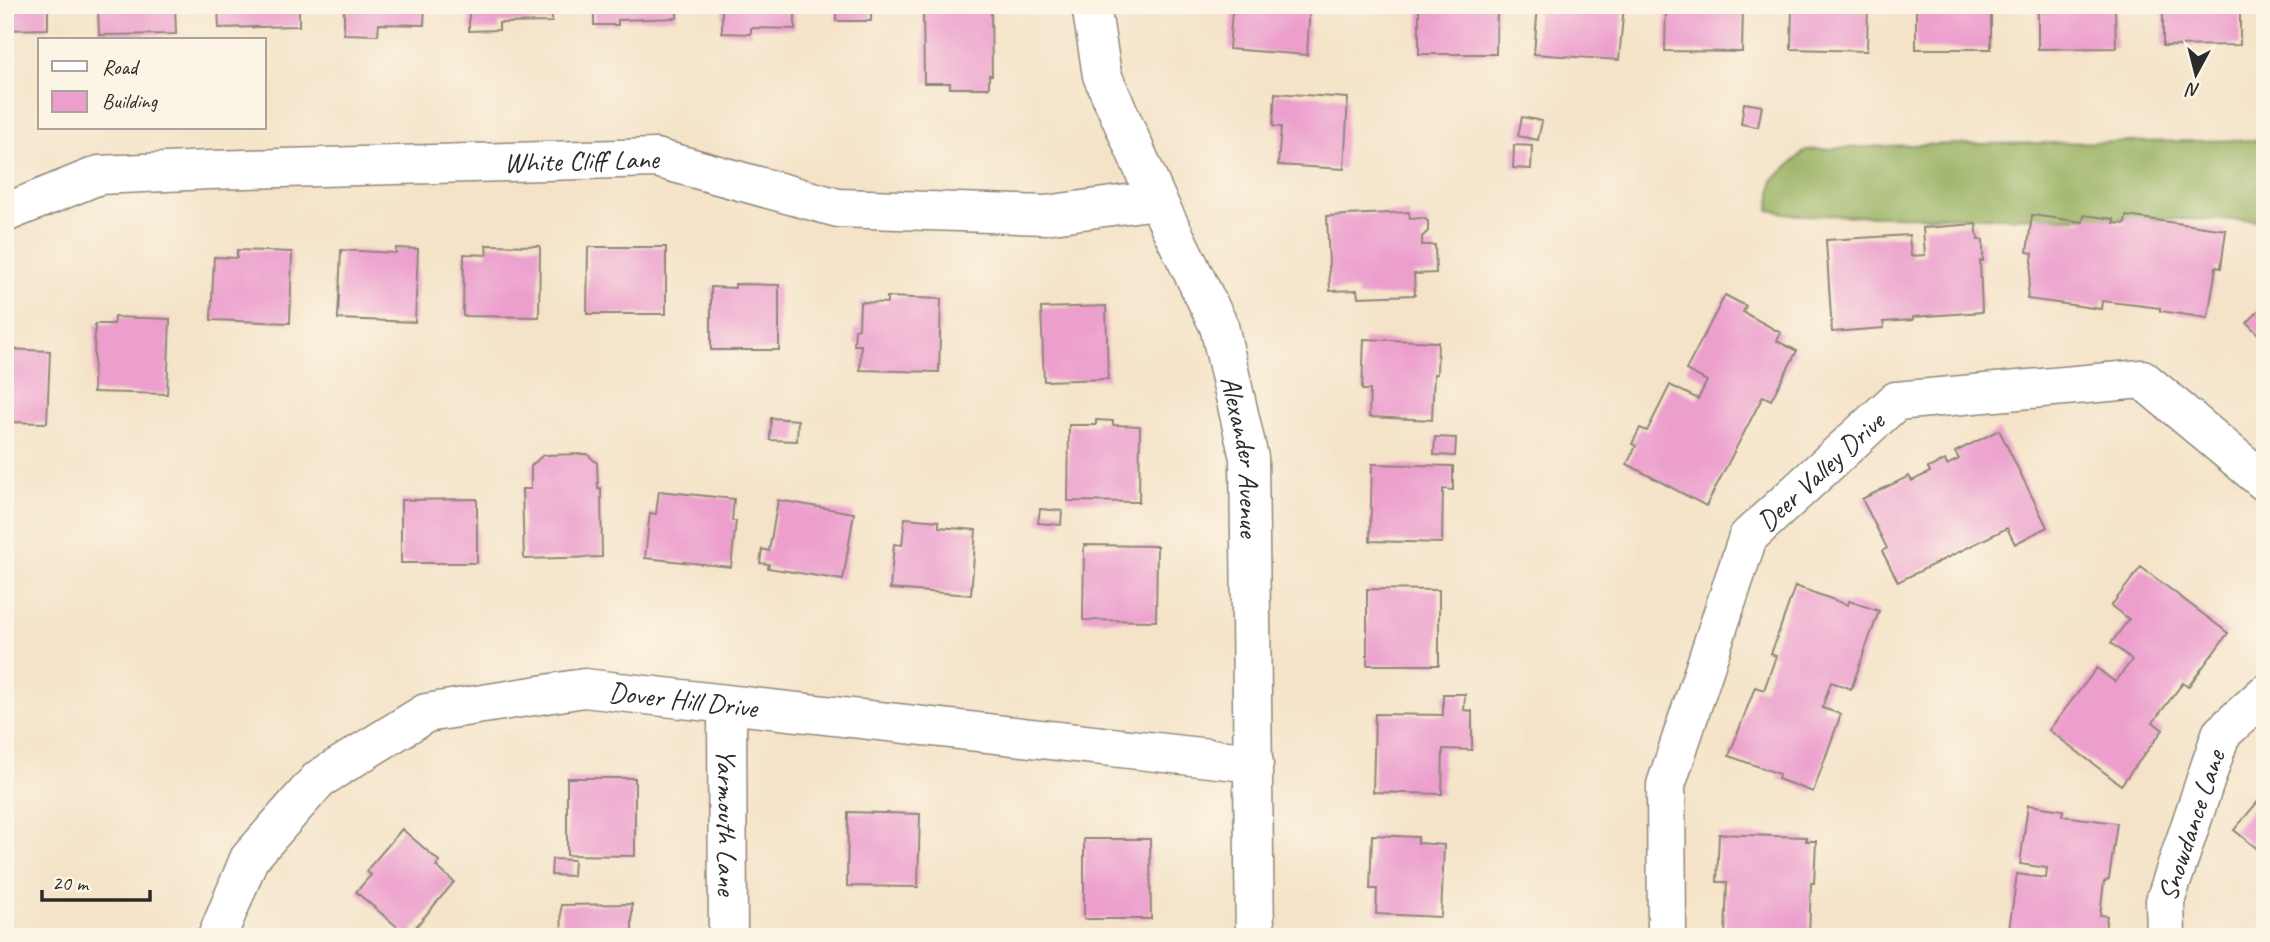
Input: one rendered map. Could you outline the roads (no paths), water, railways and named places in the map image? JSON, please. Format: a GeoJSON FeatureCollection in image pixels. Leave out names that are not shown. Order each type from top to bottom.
{"type":"FeatureCollection","features":[{"type":"Feature","properties":{"kind":"street","name":"Alexander Avenue"},"geometry":{"type":"LineString","coordinates":[[1091,5],[1102,75],[1157,200],[1219,326],[1249,458],[1255,937]]}},
{"type":"Feature","properties":{"kind":"street","name":"White Cliff Lane"},"geometry":{"type":"LineString","coordinates":[[5,213],[99,175],[656,158],[838,208],[1045,215],[1157,200]]}},
{"type":"Feature","properties":{"kind":"street","name":"Deer Valley Drive"},"geometry":{"type":"LineString","coordinates":[[1667,937],[1666,785],[1748,537],[1896,401],[2141,379],[2265,482]]}},
{"type":"Feature","properties":{"kind":"street","name":"Dover Hill Drive"},"geometry":{"type":"LineString","coordinates":[[217,937],[249,859],[319,779],[426,713],[584,688],[1254,763]]}},
{"type":"Feature","properties":{"kind":"street","name":"Snowdance Lane"},"geometry":{"type":"LineString","coordinates":[[2166,937],[2165,901],[2221,734],[2265,694]]}},
{"type":"Feature","properties":{"kind":"street","name":"Yarmouth Lane"},"geometry":{"type":"LineString","coordinates":[[727,706],[728,937]]}}]}
